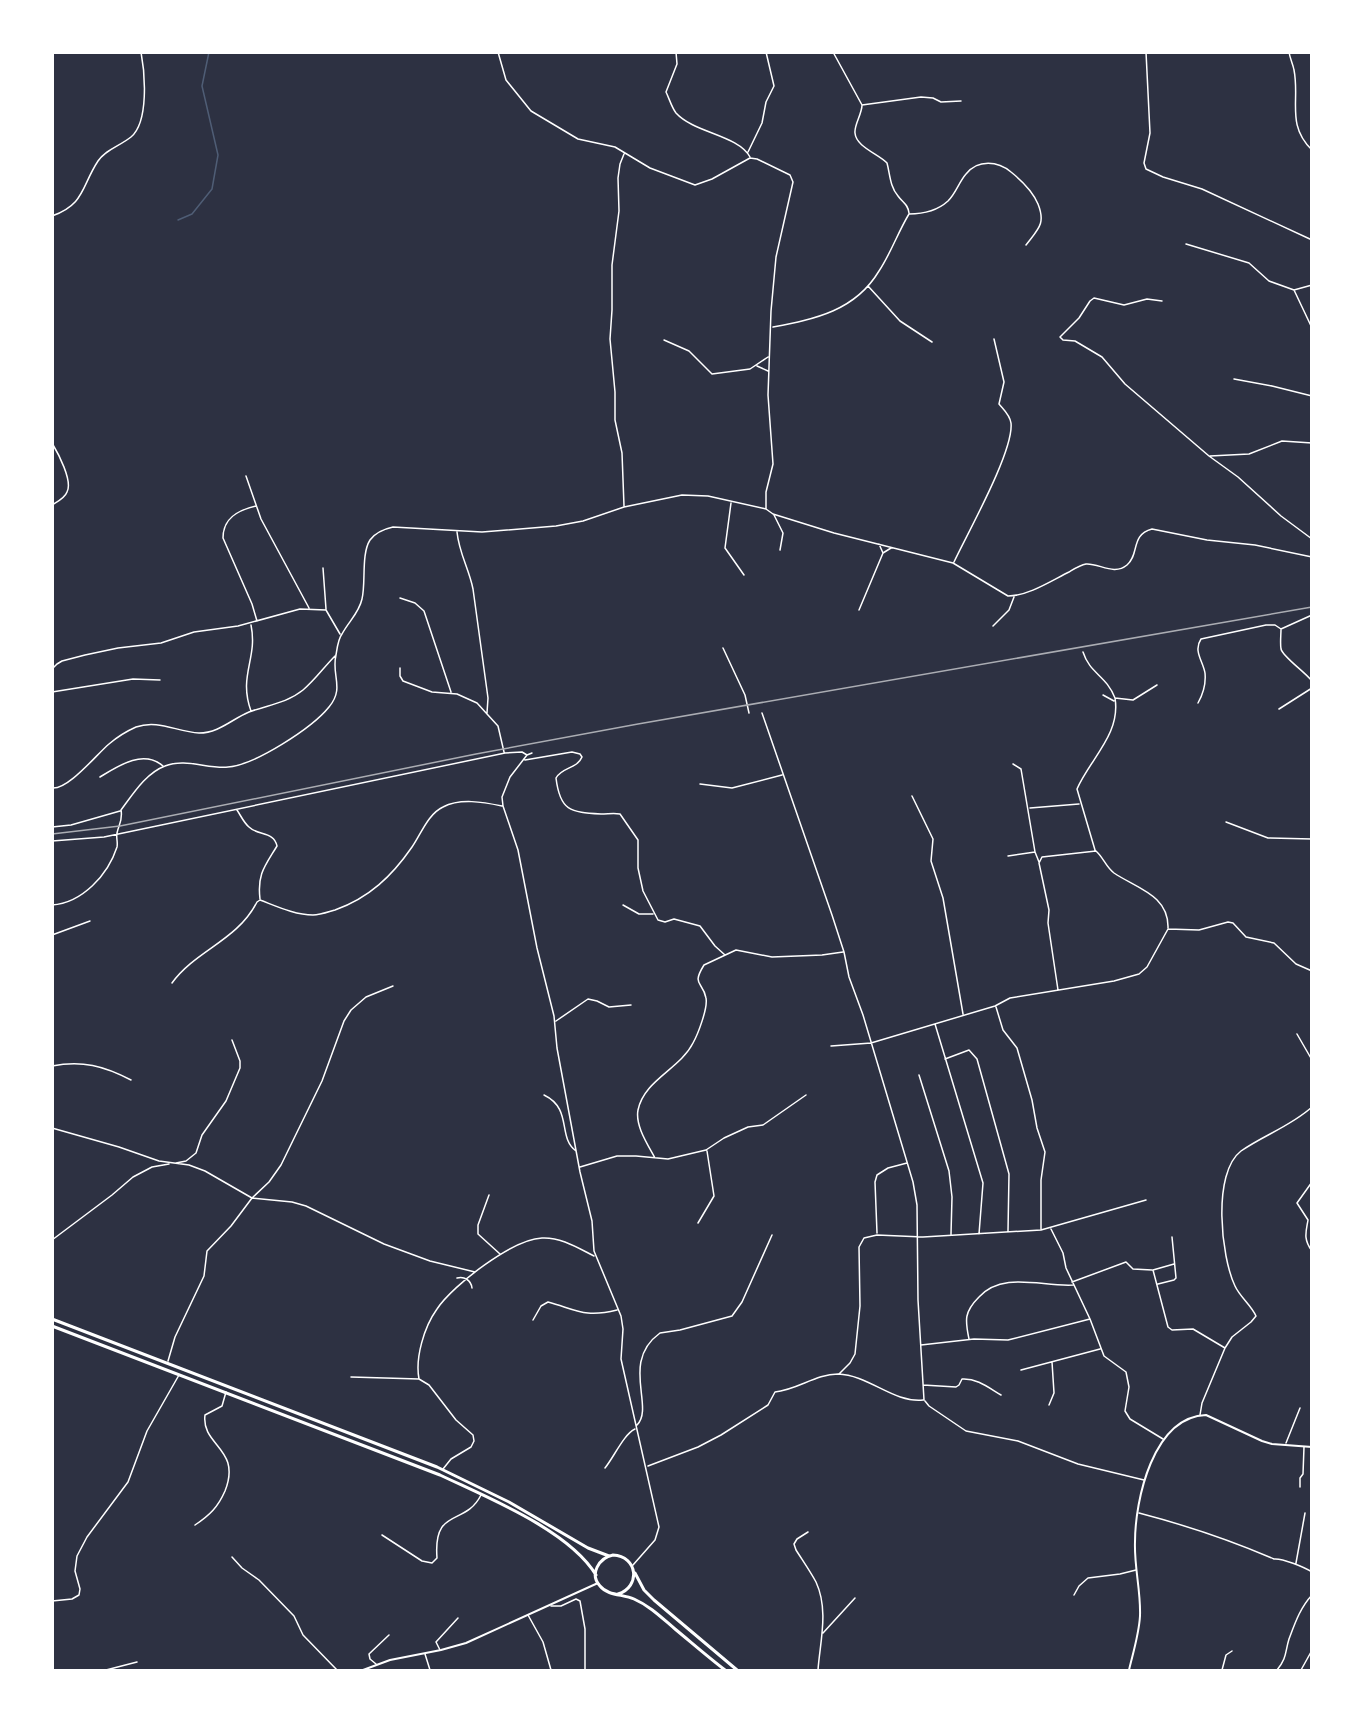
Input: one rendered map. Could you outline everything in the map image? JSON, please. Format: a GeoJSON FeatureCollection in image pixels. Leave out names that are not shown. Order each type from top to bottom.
{"type":"FeatureCollection","features":[{"type":"Feature","properties":{"kind":"highway"},"geometry":{"type":"LineString","coordinates":[[52,1319],[443,1469],[509,1502],[588,1548],[609,1556],[622,1557],[633,1566],[634,1572],[632,1584],[618,1594]]}},
{"type":"Feature","properties":{"kind":"highway"},"geometry":{"type":"LineString","coordinates":[[52,1326],[417,1464],[482,1494],[569,1545],[585,1559],[596,1575],[598,1583],[606,1591],[636,1599],[649,1607],[725,1671]]}},
{"type":"Feature","properties":{"kind":"highway"},"geometry":{"type":"LineString","coordinates":[[596,1575],[601,1561],[609,1556]]}},
{"type":"Feature","properties":{"kind":"highway"},"geometry":{"type":"LineString","coordinates":[[634,1572],[644,1590],[654,1600],[737,1671]]}},
{"type":"Feature","properties":{"kind":"street"},"geometry":{"type":"LineString","coordinates":[[52,216],[74,205],[100,157],[133,135],[137,129],[144,92],[141,52]]}},
{"type":"Feature","properties":{"kind":"street"},"geometry":{"type":"LineString","coordinates":[[498,52],[506,80],[531,111],[578,139],[608,144],[650,168],[695,185],[712,179],[750,158],[757,159],[790,175],[793,182],[776,257],[771,311],[768,371],[773,456],[766,492],[766,509]]}},
{"type":"Feature","properties":{"kind":"street"},"geometry":{"type":"LineString","coordinates":[[676,52],[675,70],[666,92],[675,112],[689,123],[731,142],[748,153],[750,158]]}},
{"type":"Feature","properties":{"kind":"street"},"geometry":{"type":"LineString","coordinates":[[748,153],[762,123],[766,102],[774,86],[766,52]]}},
{"type":"Feature","properties":{"kind":"street"},"geometry":{"type":"LineString","coordinates":[[772,327],[819,317],[848,303],[868,286],[882,267],[909,214],[909,208],[897,195],[889,178],[887,163],[860,142],[855,135],[862,113],[862,105],[833,52]]}},
{"type":"Feature","properties":{"kind":"street"},"geometry":{"type":"LineString","coordinates":[[1146,52],[1150,133],[1144,163],[1146,169],[1163,177],[1202,189],[1311,240]]}},
{"type":"Feature","properties":{"kind":"street"},"geometry":{"type":"LineString","coordinates":[[1289,52],[1295,71],[1295,120],[1305,143],[1311,150]]}},
{"type":"Feature","properties":{"kind":"street"},"geometry":{"type":"LineString","coordinates":[[862,105],[921,97],[941,102],[961,101]]}},
{"type":"Feature","properties":{"kind":"street"},"geometry":{"type":"LineString","coordinates":[[624,153],[618,178],[619,211],[612,265],[610,339],[615,420],[622,453],[624,507]]}},
{"type":"Feature","properties":{"kind":"street"},"geometry":{"type":"LineString","coordinates":[[909,214],[933,211],[949,200],[967,172],[977,165],[988,162],[998,164],[1004,166],[1019,179],[1037,203],[1042,214],[1042,221],[1026,245]]}},
{"type":"Feature","properties":{"kind":"street"},"geometry":{"type":"LineString","coordinates":[[1186,244],[1249,263],[1278,286],[1294,290],[1311,285]]}},
{"type":"Feature","properties":{"kind":"street"},"geometry":{"type":"LineString","coordinates":[[868,286],[900,321],[932,342]]}},
{"type":"Feature","properties":{"kind":"street"},"geometry":{"type":"LineString","coordinates":[[1294,290],[1311,328]]}},
{"type":"Feature","properties":{"kind":"street"},"geometry":{"type":"LineString","coordinates":[[1162,301],[1147,299],[1124,305],[1094,298],[1089,301],[1079,318],[1060,337],[1064,340],[1075,341],[1102,357],[1125,384],[1311,539]]}},
{"type":"Feature","properties":{"kind":"street"},"geometry":{"type":"LineString","coordinates":[[953,563],[1010,440],[1011,421],[999,404],[1004,382],[994,339]]}},
{"type":"Feature","properties":{"kind":"street"},"geometry":{"type":"LineString","coordinates":[[664,340],[689,351],[711,374],[743,371],[756,366],[769,356]]}},
{"type":"Feature","properties":{"kind":"street"},"geometry":{"type":"LineString","coordinates":[[756,366],[768,371]]}},
{"type":"Feature","properties":{"kind":"street"},"geometry":{"type":"LineString","coordinates":[[1234,379],[1311,396]]}},
{"type":"Feature","properties":{"kind":"street"},"geometry":{"type":"LineString","coordinates":[[1209,456],[1249,454],[1282,441],[1311,443]]}},
{"type":"Feature","properties":{"kind":"street"},"geometry":{"type":"LineString","coordinates":[[52,443],[64,470],[68,487],[66,495],[52,505]]}},
{"type":"Feature","properties":{"kind":"street"},"geometry":{"type":"LineString","coordinates":[[246,476],[261,519],[309,609]]}},
{"type":"Feature","properties":{"kind":"street"},"geometry":{"type":"LineString","coordinates":[[52,827],[71,825],[121,810],[147,778],[163,766],[181,764],[230,767],[257,758],[306,728],[330,706],[336,695],[338,684],[335,665],[340,634],[360,607],[369,541],[384,529],[401,526],[482,532],[555,526],[583,521],[624,507],[682,495],[708,496],[766,509],[774,514],[834,533],[953,563],[1003,594],[1014,596],[1084,564],[1114,569],[1122,568],[1131,560],[1139,537],[1144,531],[1152,529],[1207,540],[1255,545],[1311,557]]}},
{"type":"Feature","properties":{"kind":"street"},"geometry":{"type":"LineString","coordinates":[[731,502],[725,548],[744,575]]}},
{"type":"Feature","properties":{"kind":"street"},"geometry":{"type":"LineString","coordinates":[[257,506],[236,513],[223,529],[223,538],[252,604],[257,621]]}},
{"type":"Feature","properties":{"kind":"street"},"geometry":{"type":"LineString","coordinates":[[774,514],[783,533],[780,550]]}},
{"type":"Feature","properties":{"kind":"street"},"geometry":{"type":"LineString","coordinates":[[457,531],[458,546],[473,589],[488,698],[487,713]]}},
{"type":"Feature","properties":{"kind":"street"},"geometry":{"type":"LineString","coordinates":[[879,543],[883,553]]}},
{"type":"Feature","properties":{"kind":"street"},"geometry":{"type":"LineString","coordinates":[[859,609],[883,553],[892,547]]}},
{"type":"Feature","properties":{"kind":"street"},"geometry":{"type":"LineString","coordinates":[[323,568],[326,610],[340,634]]}},
{"type":"Feature","properties":{"kind":"street"},"geometry":{"type":"LineString","coordinates":[[993,626],[1009,610],[1014,596]]}},
{"type":"Feature","properties":{"kind":"street"},"geometry":{"type":"LineString","coordinates":[[400,598],[415,603],[424,612],[451,693]]}},
{"type":"Feature","properties":{"kind":"street"},"geometry":{"type":"LineString","coordinates":[[52,669],[62,661],[118,648],[161,643],[194,632],[250,623],[300,609],[326,610]]}},
{"type":"Feature","properties":{"kind":"street"},"geometry":{"type":"LineString","coordinates":[[1281,629],[1311,615]]}},
{"type":"Feature","properties":{"kind":"street"},"geometry":{"type":"LineString","coordinates":[[250,623],[254,646],[248,666],[246,697],[251,712]]}},
{"type":"Feature","properties":{"kind":"street"},"geometry":{"type":"LineString","coordinates":[[1198,703],[1205,680],[1197,647],[1201,639],[1266,625],[1275,625],[1281,629]]}},
{"type":"Feature","properties":{"kind":"street"},"geometry":{"type":"LineString","coordinates":[[1281,629],[1281,649],[1285,656],[1298,666],[1311,681]]}},
{"type":"Feature","properties":{"kind":"street"},"geometry":{"type":"LineString","coordinates":[[723,648],[749,713]]}},
{"type":"Feature","properties":{"kind":"street"},"geometry":{"type":"LineString","coordinates":[[831,1046],[871,1043],[995,1006],[1010,998],[1139,974],[1147,967],[1168,929],[1165,912],[1150,892],[1112,872],[1096,850],[1080,803],[1077,787],[1091,761],[1108,739],[1116,715],[1115,699],[1105,680],[1086,662],[1083,652]]}},
{"type":"Feature","properties":{"kind":"street"},"geometry":{"type":"LineString","coordinates":[[52,788],[56,789],[67,784],[111,742],[136,728],[148,724],[198,733],[209,732],[219,730],[251,712],[278,704],[304,689],[336,656]]}},
{"type":"Feature","properties":{"kind":"street"},"geometry":{"type":"LineString","coordinates":[[400,668],[403,681],[432,692],[451,693],[477,703],[498,726],[505,753]]}},
{"type":"Feature","properties":{"kind":"street"},"geometry":{"type":"LineString","coordinates":[[52,692],[114,681],[160,680]]}},
{"type":"Feature","properties":{"kind":"street"},"geometry":{"type":"LineString","coordinates":[[1103,696],[1133,700],[1157,685]]}},
{"type":"Feature","properties":{"kind":"street"},"geometry":{"type":"LineString","coordinates":[[1279,709],[1311,688]]}},
{"type":"Feature","properties":{"kind":"street"},"geometry":{"type":"LineString","coordinates":[[762,713],[814,858],[844,952],[849,977],[908,1163],[917,1201],[920,1346],[924,1400],[929,1406],[966,1431],[1018,1441],[1078,1464],[1144,1480]]}},
{"type":"Feature","properties":{"kind":"street"},"geometry":{"type":"LineString","coordinates":[[524,760],[535,760],[572,752],[580,754],[582,758],[578,764],[561,771],[556,778],[561,802],[567,808],[587,813],[620,814],[638,840],[638,868],[643,891],[654,914],[661,922],[674,919],[700,926],[725,955]]}},
{"type":"Feature","properties":{"kind":"street"},"geometry":{"type":"LineString","coordinates":[[52,842],[104,837],[505,753],[532,753]]}},
{"type":"Feature","properties":{"kind":"street"},"geometry":{"type":"LineString","coordinates":[[527,754],[507,782],[502,797],[503,806],[518,850],[537,948],[555,1021],[557,1048],[592,1221],[595,1256],[618,1310],[623,1329],[621,1359],[659,1527],[655,1540],[633,1566]]}},
{"type":"Feature","properties":{"kind":"street"},"geometry":{"type":"LineString","coordinates":[[100,777],[120,765],[143,759],[157,761],[163,766]]}},
{"type":"Feature","properties":{"kind":"street"},"geometry":{"type":"LineString","coordinates":[[1013,764],[1021,769],[1035,854],[1040,863],[1049,910],[1048,923],[1058,990]]}},
{"type":"Feature","properties":{"kind":"street"},"geometry":{"type":"LineString","coordinates":[[700,784],[732,788],[783,775]]}},
{"type":"Feature","properties":{"kind":"street"},"geometry":{"type":"LineString","coordinates":[[912,796],[933,839],[932,861],[944,898],[963,1015]]}},
{"type":"Feature","properties":{"kind":"street"},"geometry":{"type":"LineString","coordinates":[[260,900],[311,916],[345,906],[362,899],[390,873],[404,858],[427,822],[442,807],[475,802],[503,806]]}},
{"type":"Feature","properties":{"kind":"street"},"geometry":{"type":"LineString","coordinates":[[1029,808],[1080,803]]}},
{"type":"Feature","properties":{"kind":"street"},"geometry":{"type":"LineString","coordinates":[[237,809],[247,826],[256,833],[272,837],[276,841],[277,846],[262,870],[259,880],[260,900]]}},
{"type":"Feature","properties":{"kind":"street"},"geometry":{"type":"LineString","coordinates":[[52,905],[71,901],[92,887],[110,863],[118,842],[117,834],[123,818],[121,810]]}},
{"type":"Feature","properties":{"kind":"street"},"geometry":{"type":"LineString","coordinates":[[1226,822],[1268,838],[1311,840]]}},
{"type":"Feature","properties":{"kind":"street"},"geometry":{"type":"LineString","coordinates":[[1008,856],[1035,854],[1042,857],[1096,850]]}},
{"type":"Feature","properties":{"kind":"street"},"geometry":{"type":"LineString","coordinates":[[1040,863],[1042,857]]}},
{"type":"Feature","properties":{"kind":"street"},"geometry":{"type":"LineString","coordinates":[[172,983],[177,976],[241,926],[260,900]]}},
{"type":"Feature","properties":{"kind":"street"},"geometry":{"type":"LineString","coordinates":[[623,905],[639,914],[654,914]]}},
{"type":"Feature","properties":{"kind":"street"},"geometry":{"type":"LineString","coordinates":[[52,935],[90,921]]}},
{"type":"Feature","properties":{"kind":"street"},"geometry":{"type":"LineString","coordinates":[[1168,929],[1199,930],[1231,922],[1246,937],[1274,943],[1296,964],[1311,971]]}},
{"type":"Feature","properties":{"kind":"street"},"geometry":{"type":"LineString","coordinates":[[655,1158],[638,1122],[637,1113],[641,1100],[694,1042],[706,1004],[706,997],[698,984],[699,973],[704,964],[736,950],[772,957],[844,952]]}},
{"type":"Feature","properties":{"kind":"street"},"geometry":{"type":"LineString","coordinates":[[167,1363],[175,1337],[204,1276],[207,1251],[231,1226],[252,1198],[269,1182],[290,1150],[322,1081],[347,1015],[366,997],[393,986]]}},
{"type":"Feature","properties":{"kind":"street"},"geometry":{"type":"LineString","coordinates":[[555,1021],[588,999],[609,1008],[631,1005]]}},
{"type":"Feature","properties":{"kind":"street"},"geometry":{"type":"LineString","coordinates":[[995,1006],[1004,1030],[1017,1048],[1032,1100],[1037,1128],[1044,1146],[1041,1230]]}},
{"type":"Feature","properties":{"kind":"street"},"geometry":{"type":"LineString","coordinates":[[935,1023],[983,1183],[979,1234]]}},
{"type":"Feature","properties":{"kind":"street"},"geometry":{"type":"LineString","coordinates":[[1297,1034],[1311,1060]]}},
{"type":"Feature","properties":{"kind":"street"},"geometry":{"type":"LineString","coordinates":[[52,1240],[132,1177],[152,1167],[186,1161],[196,1153],[202,1135],[226,1101],[240,1068],[240,1061],[232,1040]]}},
{"type":"Feature","properties":{"kind":"street"},"geometry":{"type":"LineString","coordinates":[[945,1059],[969,1050],[977,1059],[1009,1174],[1008,1232]]}},
{"type":"Feature","properties":{"kind":"street"},"geometry":{"type":"LineString","coordinates":[[52,1066],[87,1063],[105,1068],[130,1080]]}},
{"type":"Feature","properties":{"kind":"street"},"geometry":{"type":"LineString","coordinates":[[919,1075],[949,1171],[952,1197],[951,1235]]}},
{"type":"Feature","properties":{"kind":"street"},"geometry":{"type":"LineString","coordinates":[[544,1095],[554,1101],[563,1114],[569,1143],[577,1151]]}},
{"type":"Feature","properties":{"kind":"street"},"geometry":{"type":"LineString","coordinates":[[580,1167],[617,1156],[676,1159],[706,1150],[724,1138],[748,1127],[763,1125],[806,1095]]}},
{"type":"Feature","properties":{"kind":"street"},"geometry":{"type":"LineString","coordinates":[[1200,1415],[1202,1402],[1224,1348],[1232,1337],[1256,1316],[1234,1284],[1221,1232],[1229,1168],[1240,1152],[1288,1124],[1311,1107]]}},
{"type":"Feature","properties":{"kind":"street"},"geometry":{"type":"LineString","coordinates":[[52,1128],[159,1161],[189,1165],[205,1171],[252,1198],[306,1206],[384,1244],[430,1261],[475,1272]]}},
{"type":"Feature","properties":{"kind":"street"},"geometry":{"type":"LineString","coordinates":[[698,1223],[714,1196],[706,1150]]}},
{"type":"Feature","properties":{"kind":"street"},"geometry":{"type":"LineString","coordinates":[[877,1235],[875,1182],[877,1175],[888,1168],[908,1163]]}},
{"type":"Feature","properties":{"kind":"street"},"geometry":{"type":"LineString","coordinates":[[1311,1182],[1297,1203],[1308,1220],[1305,1232],[1311,1251]]}},
{"type":"Feature","properties":{"kind":"street"},"geometry":{"type":"LineString","coordinates":[[489,1195],[478,1225],[478,1234],[501,1255]]}},
{"type":"Feature","properties":{"kind":"street"},"geometry":{"type":"LineString","coordinates":[[839,1374],[855,1354],[860,1306],[860,1242],[864,1238],[877,1235],[917,1237],[1041,1230],[1146,1200]]}},
{"type":"Feature","properties":{"kind":"street"},"geometry":{"type":"LineString","coordinates":[[1051,1228],[1064,1253],[1066,1268],[1090,1319],[1101,1349],[1107,1360],[1126,1371],[1129,1387],[1124,1408],[1128,1416],[1163,1439]]}},
{"type":"Feature","properties":{"kind":"street"},"geometry":{"type":"LineString","coordinates":[[605,1468],[629,1432],[641,1421],[643,1413],[639,1371],[642,1356],[649,1345],[660,1333],[732,1316],[742,1302],[772,1235]]}},
{"type":"Feature","properties":{"kind":"street"},"geometry":{"type":"LineString","coordinates":[[419,1379],[418,1356],[433,1315],[439,1306],[475,1272],[526,1242],[545,1237],[566,1242],[595,1256]]}},
{"type":"Feature","properties":{"kind":"street"},"geometry":{"type":"LineString","coordinates":[[1157,1284],[1175,1279],[1172,1238]]}},
{"type":"Feature","properties":{"kind":"street"},"geometry":{"type":"LineString","coordinates":[[970,1340],[966,1315],[981,1294],[995,1284],[1012,1282],[1073,1284],[1126,1262],[1133,1269],[1153,1270],[1174,1264]]}},
{"type":"Feature","properties":{"kind":"street"},"geometry":{"type":"LineString","coordinates":[[1153,1270],[1168,1327],[1172,1330],[1193,1329],[1224,1348]]}},
{"type":"Feature","properties":{"kind":"street"},"geometry":{"type":"LineString","coordinates":[[457,1278],[467,1279],[471,1282],[472,1288]]}},
{"type":"Feature","properties":{"kind":"street"},"geometry":{"type":"LineString","coordinates":[[533,1320],[541,1306],[548,1302],[580,1313],[597,1314],[618,1310]]}},
{"type":"Feature","properties":{"kind":"street"},"geometry":{"type":"LineString","coordinates":[[920,1346],[970,1340],[998,1341],[1020,1338],[1090,1319]]}},
{"type":"Feature","properties":{"kind":"street"},"geometry":{"type":"LineString","coordinates":[[1021,1370],[1101,1349]]}},
{"type":"Feature","properties":{"kind":"street"},"geometry":{"type":"LineString","coordinates":[[1049,1405],[1054,1393],[1052,1361]]}},
{"type":"Feature","properties":{"kind":"street"},"geometry":{"type":"LineString","coordinates":[[52,1600],[72,1599],[79,1594],[80,1589],[75,1571],[76,1556],[87,1537],[128,1482],[147,1431],[180,1374]]}},
{"type":"Feature","properties":{"kind":"street"},"geometry":{"type":"LineString","coordinates":[[646,1467],[698,1447],[721,1435],[762,1409],[771,1401],[775,1392],[817,1378],[839,1374],[863,1380],[902,1397],[924,1400]]}},
{"type":"Feature","properties":{"kind":"street"},"geometry":{"type":"LineString","coordinates":[[351,1377],[419,1379],[429,1385],[456,1420],[473,1435],[474,1441],[471,1448],[451,1460],[443,1469]]}},
{"type":"Feature","properties":{"kind":"street"},"geometry":{"type":"LineString","coordinates":[[923,1385],[956,1387],[962,1379],[967,1379],[980,1383],[1001,1395]]}},
{"type":"Feature","properties":{"kind":"street"},"geometry":{"type":"LineString","coordinates":[[195,1525],[216,1510],[229,1480],[230,1473],[224,1453],[210,1435],[204,1422],[205,1415],[222,1406],[226,1392]]}},
{"type":"Feature","properties":{"kind":"street"},"geometry":{"type":"LineString","coordinates":[[1285,1445],[1300,1408]]}},
{"type":"Feature","properties":{"kind":"street"},"geometry":{"type":"LineString","coordinates":[[1129,1671],[1139,1627],[1135,1544],[1138,1513],[1144,1480],[1163,1439],[1182,1422],[1200,1415],[1215,1418],[1262,1441],[1311,1447]]}},
{"type":"Feature","properties":{"kind":"street"},"geometry":{"type":"LineString","coordinates":[[1300,1487],[1304,1446]]}},
{"type":"Feature","properties":{"kind":"street"},"geometry":{"type":"LineString","coordinates":[[382,1535],[422,1561],[432,1563],[437,1558],[438,1533],[454,1517],[472,1509],[482,1494]]}},
{"type":"Feature","properties":{"kind":"street"},"geometry":{"type":"LineString","coordinates":[[1138,1513],[1188,1526],[1238,1543],[1274,1559],[1279,1558],[1296,1564],[1311,1572]]}},
{"type":"Feature","properties":{"kind":"street"},"geometry":{"type":"LineString","coordinates":[[1296,1564],[1305,1513]]}},
{"type":"Feature","properties":{"kind":"street"},"geometry":{"type":"LineString","coordinates":[[808,1532],[797,1539],[794,1544],[817,1585],[822,1610],[818,1671]]}},
{"type":"Feature","properties":{"kind":"street"},"geometry":{"type":"LineString","coordinates":[[232,1557],[242,1568],[259,1580],[294,1616],[303,1635],[337,1671]]}},
{"type":"Feature","properties":{"kind":"street"},"geometry":{"type":"LineString","coordinates":[[1074,1595],[1079,1586],[1088,1578],[1120,1574],[1137,1569]]}},
{"type":"Feature","properties":{"kind":"street"},"geometry":{"type":"LineString","coordinates":[[363,1671],[377,1664],[465,1643],[598,1583]]}},
{"type":"Feature","properties":{"kind":"street"},"geometry":{"type":"LineString","coordinates":[[1276,1671],[1284,1660],[1300,1611],[1311,1595]]}},
{"type":"Feature","properties":{"kind":"street"},"geometry":{"type":"LineString","coordinates":[[822,1634],[855,1598]]}},
{"type":"Feature","properties":{"kind":"street"},"geometry":{"type":"LineString","coordinates":[[545,1606],[561,1606],[576,1599],[580,1601],[585,1629],[585,1671]]}},
{"type":"Feature","properties":{"kind":"street"},"geometry":{"type":"LineString","coordinates":[[528,1614],[543,1642],[550,1671]]}},
{"type":"Feature","properties":{"kind":"street"},"geometry":{"type":"LineString","coordinates":[[441,1650],[437,1646],[439,1637],[459,1618]]}},
{"type":"Feature","properties":{"kind":"street"},"geometry":{"type":"LineString","coordinates":[[377,1664],[370,1659],[369,1654],[389,1635]]}},
{"type":"Feature","properties":{"kind":"street"},"geometry":{"type":"LineString","coordinates":[[1222,1671],[1226,1655],[1232,1650]]}},
{"type":"Feature","properties":{"kind":"street"},"geometry":{"type":"LineString","coordinates":[[1301,1671],[1311,1652]]}},
{"type":"Feature","properties":{"kind":"street"},"geometry":{"type":"LineString","coordinates":[[425,1653],[430,1671]]}},
{"type":"Feature","properties":{"kind":"street"},"geometry":{"type":"LineString","coordinates":[[106,1671],[137,1662]]}},
{"type":"Feature","properties":{"kind":"waterway"},"geometry":{"type":"LineString","coordinates":[[178,220],[192,214],[212,189],[218,155],[202,86],[209,52]]}},
{"type":"Feature","properties":{"kind":"railway"},"geometry":{"type":"LineString","coordinates":[[52,834],[120,826],[476,754],[638,724],[1312,607]]}}]}
